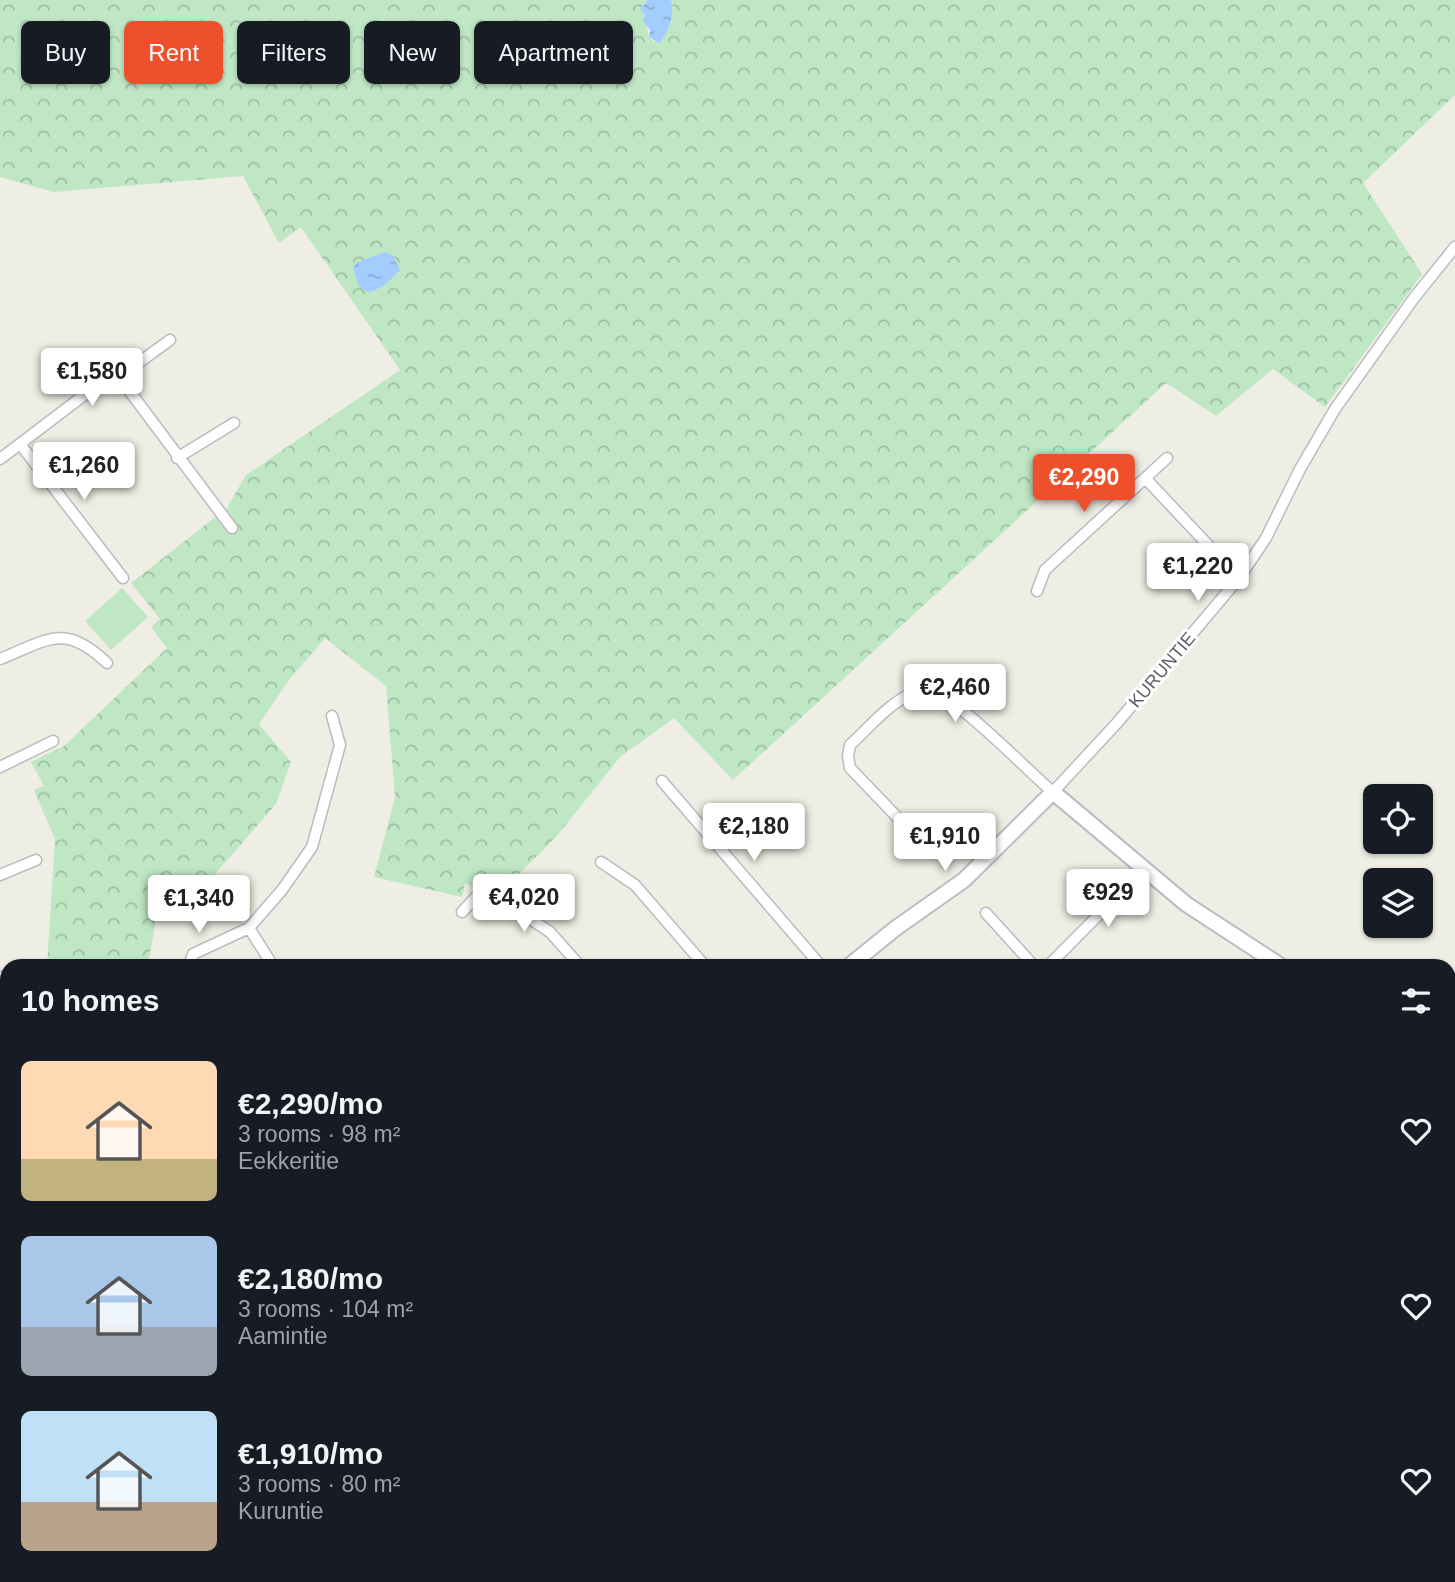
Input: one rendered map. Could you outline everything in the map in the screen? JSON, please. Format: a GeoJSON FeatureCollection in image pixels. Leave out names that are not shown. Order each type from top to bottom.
{"type":"FeatureCollection","features":[{"type":"Feature","properties":{"kind":"street","name":"KURUNTIE"},"geometry":{"type":"LineString","coordinates":[[858,959],[964,880],[1053,792],[1117,723],[1239,578],[1266,538],[1300,469],[1335,409],[1414,298],[1455,247]]}},
{"type":"Feature","properties":{"kind":"street"},"geometry":{"type":"LineString","coordinates":[[0,459],[79,399],[105,381],[119,377],[170,340]]}},
{"type":"Feature","properties":{"kind":"street"},"geometry":{"type":"LineString","coordinates":[[119,377],[232,528]]}},
{"type":"Feature","properties":{"kind":"street"},"geometry":{"type":"LineString","coordinates":[[177,458],[234,423]]}},
{"type":"Feature","properties":{"kind":"street"},"geometry":{"type":"LineString","coordinates":[[20,444],[123,578]]}},
{"type":"Feature","properties":{"kind":"street"},"geometry":{"type":"LineString","coordinates":[[1037,591],[1045,570],[1167,458]]}},
{"type":"Feature","properties":{"kind":"street"},"geometry":{"type":"LineString","coordinates":[[1146,479],[1239,578]]}},
{"type":"Feature","properties":{"kind":"street"},"geometry":{"type":"LineString","coordinates":[[0,659],[52,638],[71,637],[92,649],[107,663]]}},
{"type":"Feature","properties":{"kind":"street"},"geometry":{"type":"LineString","coordinates":[[923,845],[850,768],[848,756],[850,745],[904,697],[925,689],[933,690],[958,706],[1053,792],[1186,904],[1270,959]]}},
{"type":"Feature","properties":{"kind":"street"},"geometry":{"type":"LineString","coordinates":[[191,959],[193,954],[249,928],[282,890],[312,847],[340,745],[332,716]]}},
{"type":"Feature","properties":{"kind":"street"},"geometry":{"type":"LineString","coordinates":[[0,767],[53,741]]}},
{"type":"Feature","properties":{"kind":"street"},"geometry":{"type":"LineString","coordinates":[[662,781],[815,959]]}},
{"type":"Feature","properties":{"kind":"street"},"geometry":{"type":"LineString","coordinates":[[0,876],[36,860]]}},
{"type":"Feature","properties":{"kind":"street"},"geometry":{"type":"LineString","coordinates":[[601,862],[635,885],[699,959]]}},
{"type":"Feature","properties":{"kind":"street"},"geometry":{"type":"LineString","coordinates":[[1055,959],[1144,869]]}},
{"type":"Feature","properties":{"kind":"street"},"geometry":{"type":"LineString","coordinates":[[462,912],[476,897],[493,896],[550,932],[574,959]]}},
{"type":"Feature","properties":{"kind":"street"},"geometry":{"type":"LineString","coordinates":[[986,913],[1028,959]]}},
{"type":"Feature","properties":{"kind":"street"},"geometry":{"type":"LineString","coordinates":[[249,928],[269,959]]}},
{"type":"Feature","properties":{"kind":"green space"},"geometry":{"type":"Polygon","coordinates":[[[0,0],[647,0],[642,6],[649,37],[654,42],[671,17],[671,0],[1455,0],[1455,95],[1363,183],[1422,274],[1325,407],[1273,369],[1216,416],[1166,383],[733,780],[674,718],[620,757],[556,837],[500,893],[465,884],[462,897],[374,877],[395,797],[386,686],[325,638],[289,680],[259,724],[291,762],[276,804],[209,881],[157,913],[149,959],[47,959],[55,839],[34,790],[44,786],[31,762],[64,746],[167,648],[151,627],[160,619],[131,583],[227,508],[246,475],[400,370],[301,227],[279,243],[243,176],[54,192],[0,177],[0,0]]]}},
{"type":"Feature","properties":{"kind":"green space"},"geometry":{"type":"Polygon","coordinates":[[[122,588],[148,617],[111,650],[85,621],[122,588]]]}},
{"type":"Feature","properties":{"kind":"water"},"geometry":{"type":"Polygon","coordinates":[[[647,0],[671,0],[670,22],[659,43],[649,37],[650,30],[643,21],[645,15],[640,10],[647,0]]]}},
{"type":"Feature","properties":{"kind":"water"},"geometry":{"type":"Polygon","coordinates":[[[386,252],[393,256],[400,270],[385,285],[369,293],[359,286],[353,268],[357,262],[386,252]]]}}]}
